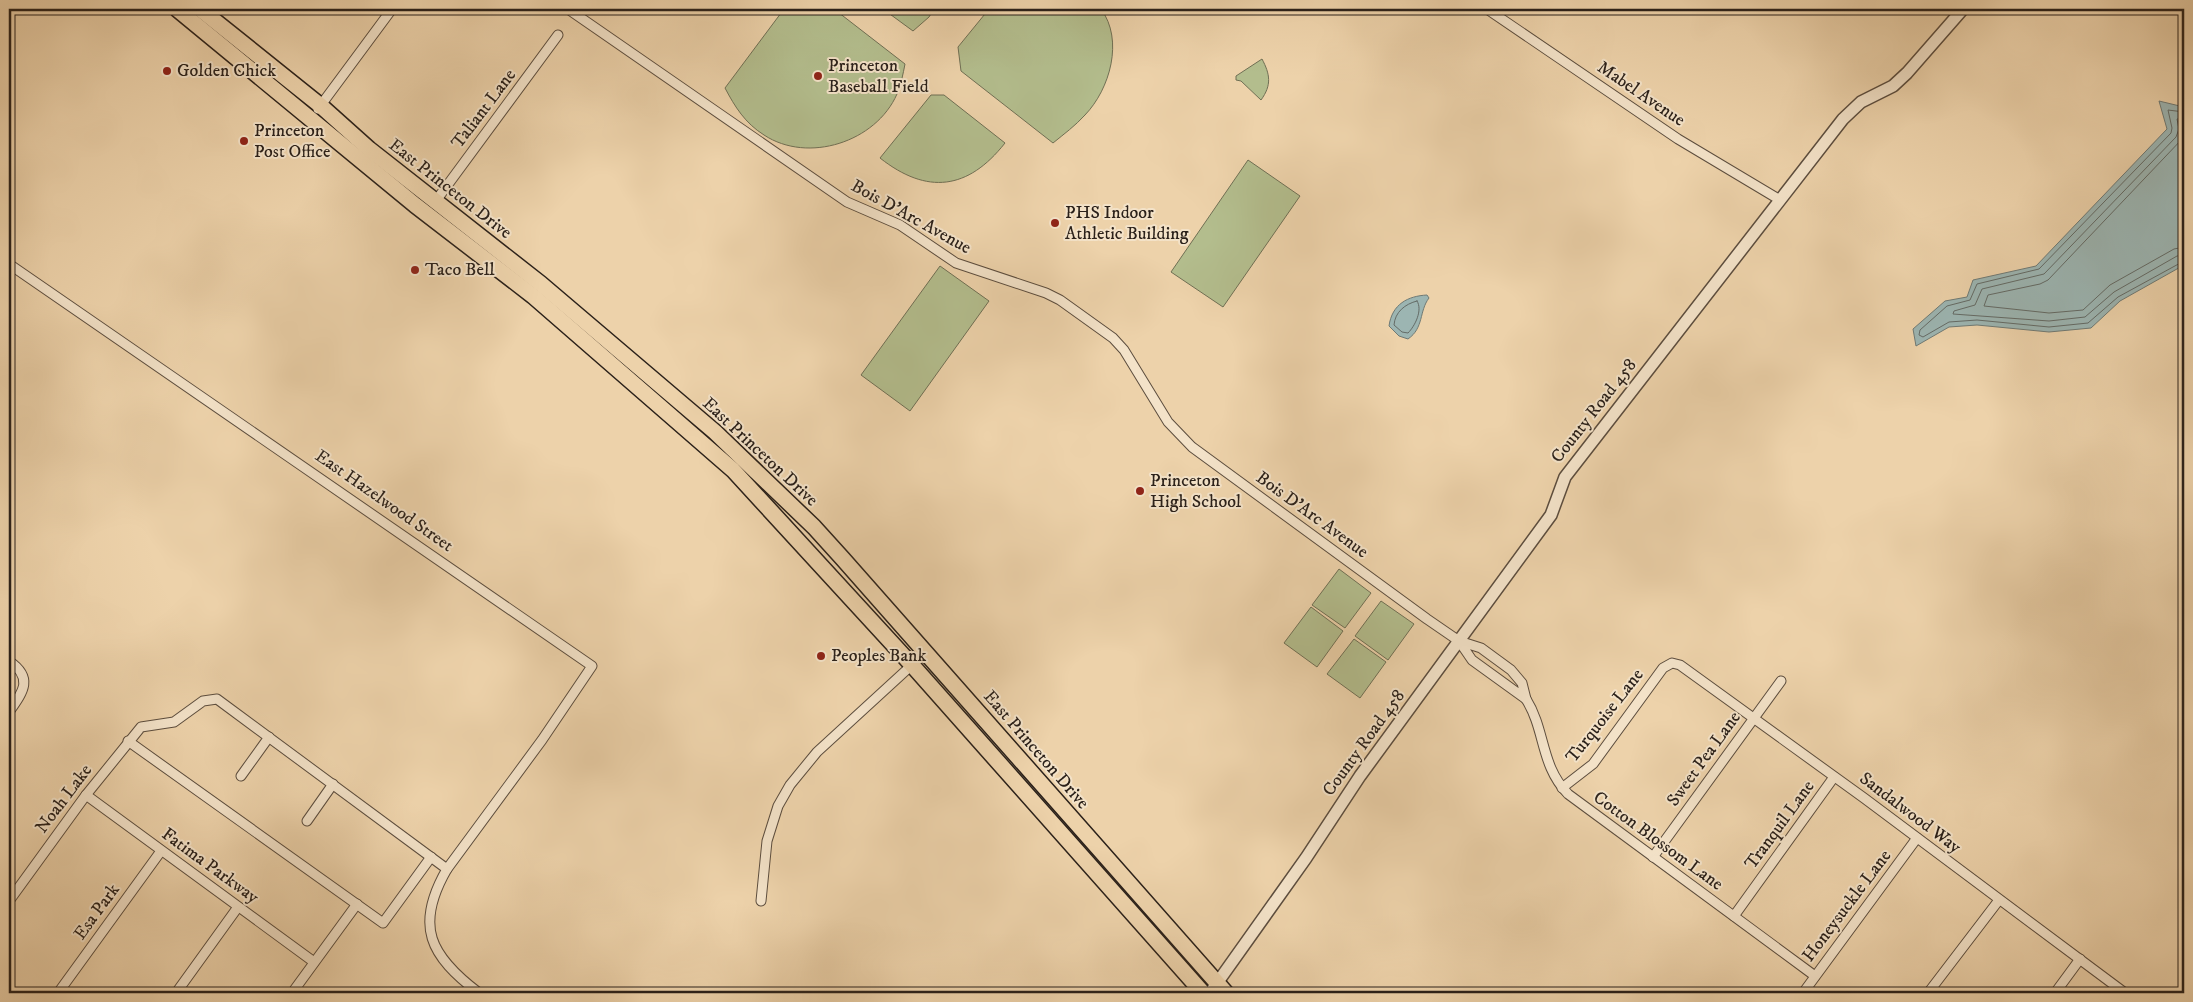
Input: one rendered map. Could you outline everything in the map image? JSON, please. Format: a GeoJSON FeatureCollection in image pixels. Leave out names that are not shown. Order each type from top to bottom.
{"type":"FeatureCollection","features":[{"type":"Feature","properties":{"kind":"highway","name":"East Princeton Drive"},"geometry":{"type":"LineString","coordinates":[[177,9],[369,149],[435,202],[448,222],[711,449],[751,488],[912,665],[1203,993]]}},
{"type":"Feature","properties":{"kind":"highway","name":"East Princeton Drive"},"geometry":{"type":"LineString","coordinates":[[200,9],[316,112],[369,168],[541,284],[715,432],[814,527],[925,652],[1217,990]]}},
{"type":"Feature","properties":{"kind":"highway"},"geometry":{"type":"LineString","coordinates":[[799,542],[814,527]]}},
{"type":"Feature","properties":{"kind":"street"},"geometry":{"type":"LineString","coordinates":[[316,112],[392,9]]}},
{"type":"Feature","properties":{"kind":"street","name":"Bois D'Arc Avenue"},"geometry":{"type":"LineString","coordinates":[[568,9],[848,202],[900,225],[956,263],[1052,296],[1091,322],[1124,350],[1168,422],[1192,447],[1459,641]]}},
{"type":"Feature","properties":{"kind":"street","name":"Mabel Avenue"},"geometry":{"type":"LineString","coordinates":[[1487,9],[1678,139],[1780,200]]}},
{"type":"Feature","properties":{"kind":"street","name":"County Road 458"},"geometry":{"type":"LineString","coordinates":[[1217,990],[1360,776],[1551,515],[1565,477],[1843,119],[1861,102],[1894,86],[1963,9]]}},
{"type":"Feature","properties":{"kind":"street","name":"Taliant Lane"},"geometry":{"type":"LineString","coordinates":[[435,202],[558,36]]}},
{"type":"Feature","properties":{"kind":"street","name":"East Hazelwood Street"},"geometry":{"type":"LineString","coordinates":[[9,264],[592,666],[542,740],[447,869]]}},
{"type":"Feature","properties":{"kind":"street"},"geometry":{"type":"LineString","coordinates":[[1459,641],[1472,660],[1526,698]]}},
{"type":"Feature","properties":{"kind":"street","name":"Cotton Blossom Lane"},"geometry":{"type":"LineString","coordinates":[[1459,641],[1481,648],[1511,670],[1522,683],[1526,698],[1536,720],[1549,766],[1562,788],[1575,800],[1815,976]]}},
{"type":"Feature","properties":{"kind":"street"},"geometry":{"type":"LineString","coordinates":[[761,902],[767,841],[778,806],[790,785],[817,752],[925,652]]}},
{"type":"Feature","properties":{"kind":"street"},"geometry":{"type":"LineString","coordinates":[[9,661],[23,674],[25,683],[22,692],[9,712]]}},
{"type":"Feature","properties":{"kind":"street","name":"Sandalwood Way"},"geometry":{"type":"LineString","coordinates":[[1672,663],[1684,667],[2125,993]]}},
{"type":"Feature","properties":{"kind":"street","name":"Turquoise Lane"},"geometry":{"type":"LineString","coordinates":[[1562,788],[1592,764],[1663,668],[1672,663]]}},
{"type":"Feature","properties":{"kind":"street","name":"Sweet Pea Lane"},"geometry":{"type":"LineString","coordinates":[[1652,857],[1781,681]]}},
{"type":"Feature","properties":{"kind":"street","name":"Noah Lake"},"geometry":{"type":"LineString","coordinates":[[9,901],[86,795],[140,727],[174,722],[204,701],[217,700],[447,869]]}},
{"type":"Feature","properties":{"kind":"street"},"geometry":{"type":"LineString","coordinates":[[241,776],[269,737]]}},
{"type":"Feature","properties":{"kind":"street"},"geometry":{"type":"LineString","coordinates":[[128,741],[383,923],[431,857]]}},
{"type":"Feature","properties":{"kind":"street","name":"Tranquil Lane"},"geometry":{"type":"LineString","coordinates":[[1734,916],[1834,777]]}},
{"type":"Feature","properties":{"kind":"street"},"geometry":{"type":"LineString","coordinates":[[307,821],[333,784]]}},
{"type":"Feature","properties":{"kind":"street","name":"Fatima Parkway"},"geometry":{"type":"LineString","coordinates":[[86,795],[314,962]]}},
{"type":"Feature","properties":{"kind":"street","name":"Honeysuckle Lane"},"geometry":{"type":"LineString","coordinates":[[1803,993],[1917,838]]}},
{"type":"Feature","properties":{"kind":"street","name":"Esa Park"},"geometry":{"type":"LineString","coordinates":[[58,993],[161,850]]}},
{"type":"Feature","properties":{"kind":"street"},"geometry":{"type":"LineString","coordinates":[[447,869],[436,888],[431,903],[429,921],[432,936],[444,963],[478,993]]}},
{"type":"Feature","properties":{"kind":"street"},"geometry":{"type":"LineString","coordinates":[[1928,993],[1999,900]]}},
{"type":"Feature","properties":{"kind":"street"},"geometry":{"type":"LineString","coordinates":[[292,993],[357,904]]}},
{"type":"Feature","properties":{"kind":"street"},"geometry":{"type":"LineString","coordinates":[[176,993],[238,907]]}},
{"type":"Feature","properties":{"kind":"street"},"geometry":{"type":"LineString","coordinates":[[2055,993],[2080,959]]}},
{"type":"Feature","properties":{"kind":"green space","name":"Princeton Baseball Field"},"geometry":{"type":"Polygon","coordinates":[[[784,9],[834,9],[905,64],[897,94],[887,111],[874,125],[857,136],[839,143],[820,147],[800,148],[781,144],[764,135],[741,114],[725,88],[784,9]]]}},
{"type":"Feature","properties":{"kind":"green space"},"geometry":{"type":"Polygon","coordinates":[[[883,9],[934,9],[929,17],[913,31],[883,9]]]}},
{"type":"Feature","properties":{"kind":"green space"},"geometry":{"type":"Polygon","coordinates":[[[989,9],[1101,9],[1108,21],[1113,49],[1111,64],[1101,92],[1085,115],[1053,143],[961,71],[958,47],[989,9]]]}},
{"type":"Feature","properties":{"kind":"green space"},"geometry":{"type":"Polygon","coordinates":[[[1262,59],[1269,80],[1265,95],[1261,100],[1241,81],[1236,80],[1236,76],[1262,59]]]}},
{"type":"Feature","properties":{"kind":"green space"},"geometry":{"type":"Polygon","coordinates":[[[931,95],[944,95],[1005,143],[991,159],[962,178],[946,182],[930,182],[914,178],[897,170],[880,158],[931,95]]]}},
{"type":"Feature","properties":{"kind":"green space"},"geometry":{"type":"Polygon","coordinates":[[[1248,160],[1300,196],[1223,307],[1171,272],[1248,160]]]}},
{"type":"Feature","properties":{"kind":"green space"},"geometry":{"type":"Polygon","coordinates":[[[940,266],[989,301],[910,411],[861,375],[940,266]]]}},
{"type":"Feature","properties":{"kind":"green space"},"geometry":{"type":"Polygon","coordinates":[[[1339,569],[1371,593],[1345,628],[1312,605],[1339,569]]]}},
{"type":"Feature","properties":{"kind":"green space"},"geometry":{"type":"Polygon","coordinates":[[[1381,601],[1414,624],[1388,660],[1355,636],[1381,601]]]}},
{"type":"Feature","properties":{"kind":"green space"},"geometry":{"type":"Polygon","coordinates":[[[1311,607],[1343,631],[1317,667],[1284,643],[1311,607]]]}},
{"type":"Feature","properties":{"kind":"green space"},"geometry":{"type":"Polygon","coordinates":[[[1354,639],[1386,662],[1360,698],[1327,674],[1354,639]]]}},
{"type":"Feature","properties":{"kind":"water"},"geometry":{"type":"Polygon","coordinates":[[[2159,101],[2184,107],[2184,265],[2120,301],[2091,328],[2049,332],[1977,325],[1949,327],[1916,346],[1913,329],[1945,301],[1967,297],[1973,280],[2036,266],[2167,129],[2159,101]]]}},
{"type":"Feature","properties":{"kind":"water"},"geometry":{"type":"Polygon","coordinates":[[[1427,295],[1429,298],[1417,330],[1408,339],[1399,336],[1389,326],[1397,307],[1407,299],[1427,295]]]}},
{"type":"Feature","properties":{"kind":"place","name":"Golden Chick"},"geometry":{"type":"Point","coordinates":[167,71]}},
{"type":"Feature","properties":{"kind":"place","name":"Princeton Baseball Field"},"geometry":{"type":"Point","coordinates":[818,76]}},
{"type":"Feature","properties":{"kind":"place","name":"Princeton Post Office"},"geometry":{"type":"Point","coordinates":[244,141]}},
{"type":"Feature","properties":{"kind":"place","name":"PHS Indoor Athletic Building"},"geometry":{"type":"Point","coordinates":[1055,223]}},
{"type":"Feature","properties":{"kind":"place","name":"Taco Bell"},"geometry":{"type":"Point","coordinates":[415,270]}},
{"type":"Feature","properties":{"kind":"place","name":"Princeton High School"},"geometry":{"type":"Point","coordinates":[1140,491]}},
{"type":"Feature","properties":{"kind":"place","name":"Peoples Bank"},"geometry":{"type":"Point","coordinates":[821,656]}}]}
